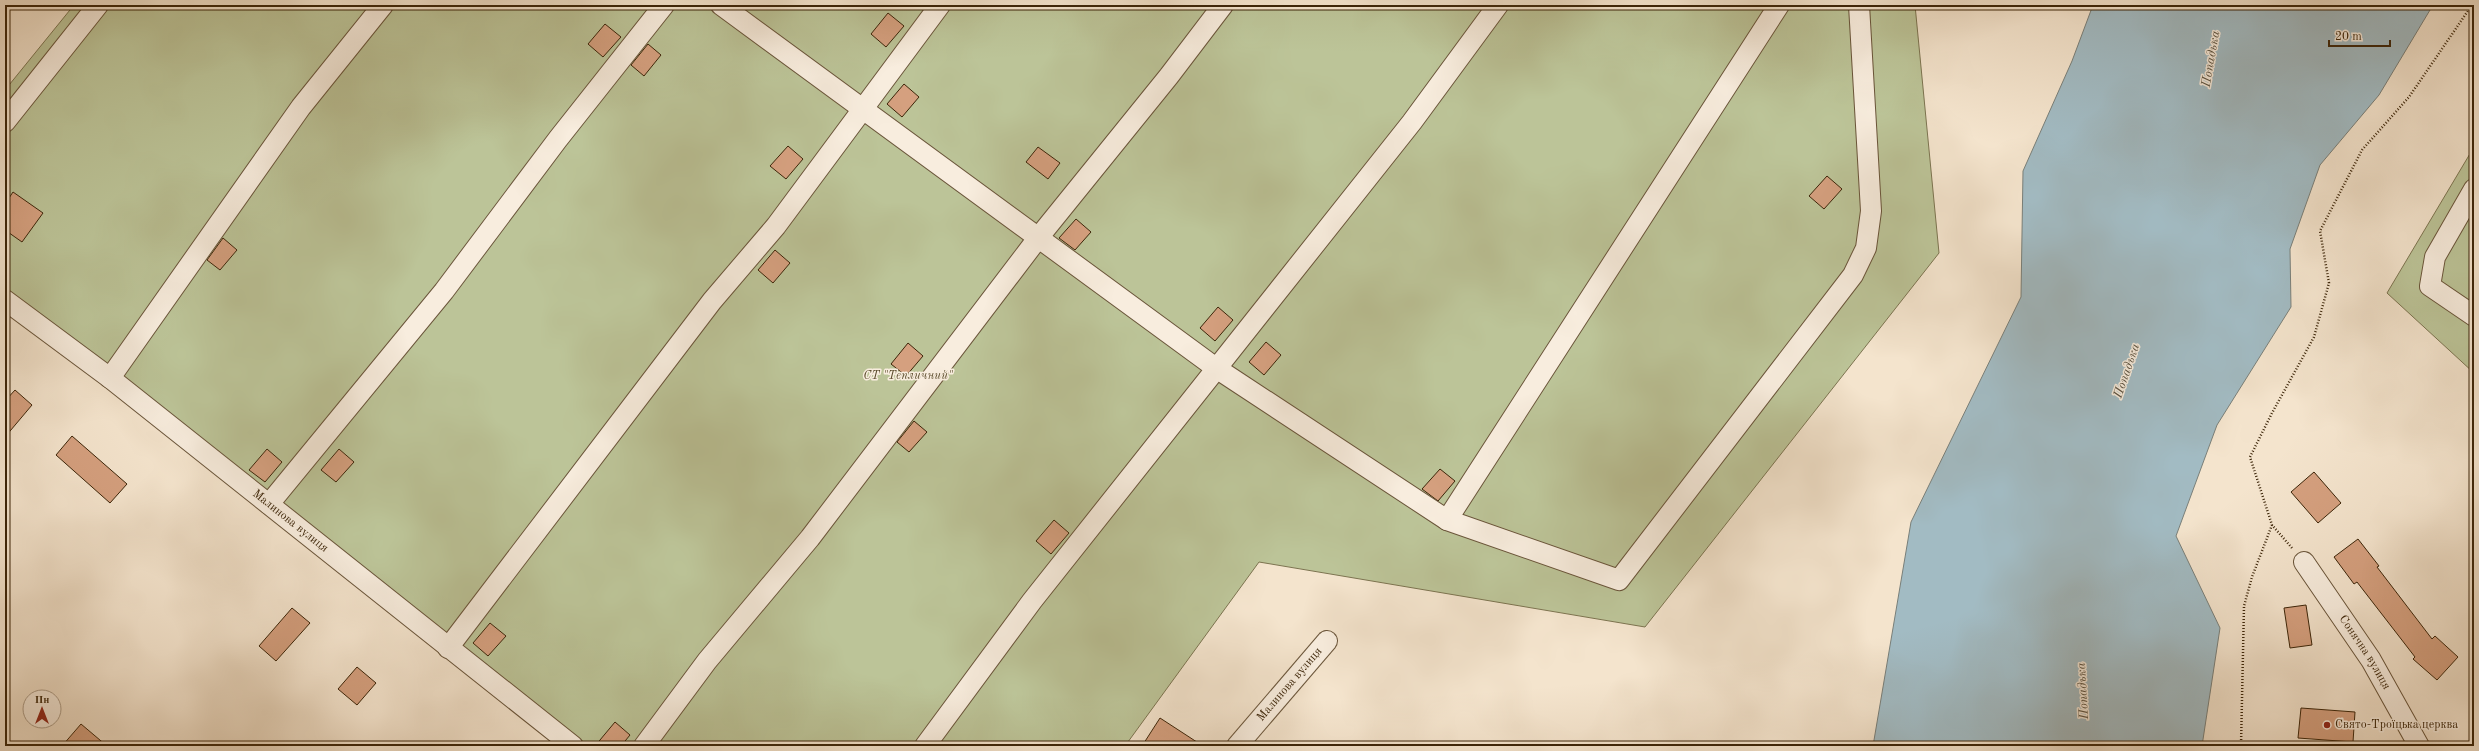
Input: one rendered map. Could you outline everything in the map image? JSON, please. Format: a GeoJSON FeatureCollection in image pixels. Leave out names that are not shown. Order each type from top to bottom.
{"type":"FeatureCollection","features":[{"type":"Feature","properties":{"kind":"street"},"geometry":{"type":"LineString","coordinates":[[5,122],[98,5]]}},
{"type":"Feature","properties":{"kind":"street"},"geometry":{"type":"LineString","coordinates":[[110,378],[301,108],[383,5]]}},
{"type":"Feature","properties":{"kind":"street"},"geometry":{"type":"LineString","coordinates":[[269,504],[444,291],[558,139],[664,5]]}},
{"type":"Feature","properties":{"kind":"street"},"geometry":{"type":"LineString","coordinates":[[721,5],[1216,368],[1447,520],[1619,580],[1853,275],[1866,248],[1871,211],[1859,5]]}},
{"type":"Feature","properties":{"kind":"street"},"geometry":{"type":"LineString","coordinates":[[448,648],[712,301],[776,226],[862,108],[940,5]]}},
{"type":"Feature","properties":{"kind":"street"},"geometry":{"type":"LineString","coordinates":[[644,746],[707,662],[810,538],[1038,238],[1169,76],[1223,5]]}},
{"type":"Feature","properties":{"kind":"street"},"geometry":{"type":"LineString","coordinates":[[925,746],[1032,602],[1412,122],[1498,5]]}},
{"type":"Feature","properties":{"kind":"street"},"geometry":{"type":"LineString","coordinates":[[1447,520],[1779,5]]}},
{"type":"Feature","properties":{"kind":"street"},"geometry":{"type":"LineString","coordinates":[[2474,189],[2435,258],[2430,286],[2474,316]]}},
{"type":"Feature","properties":{"kind":"street","name":"Малинова вулиця"},"geometry":{"type":"LineString","coordinates":[[5,300],[110,378],[573,746]]}},
{"type":"Feature","properties":{"kind":"street","name":"Сонячна вулиця"},"geometry":{"type":"LineString","coordinates":[[2304,562],[2371,660],[2419,746]]}},
{"type":"Feature","properties":{"kind":"street","name":"Малинова вулиця"},"geometry":{"type":"LineString","coordinates":[[1237,746],[1326,641]]}},
{"type":"Feature","properties":{"kind":"path"},"geometry":{"type":"LineString","coordinates":[[2304,562],[2272,525],[2250,457],[2272,413],[2314,337],[2330,283],[2320,231],[2362,150],[2409,97],[2472,5]]}},
{"type":"Feature","properties":{"kind":"path"},"geometry":{"type":"LineString","coordinates":[[2241,746],[2244,606],[2252,577],[2272,525]]}},
{"type":"Feature","properties":{"kind":"green space","name":"СТ \"Тепличний\""},"geometry":{"type":"Polygon","coordinates":[[[74,5],[1915,5],[1939,253],[1645,627],[1259,562],[1125,746],[568,746],[5,305],[5,90],[74,5]]]}},
{"type":"Feature","properties":{"kind":"green space"},"geometry":{"type":"Polygon","coordinates":[[[2474,147],[2474,373],[2387,293],[2474,147]]]}},
{"type":"Feature","properties":{"kind":"water","name":"Попадька"},"geometry":{"type":"Polygon","coordinates":[[[2093,5],[2433,5],[2379,95],[2320,165],[2290,249],[2291,307],[2217,425],[2176,536],[2220,628],[2202,746],[1873,746],[1911,522],[2021,297],[2023,171],[2072,61],[2093,5]]]}},
{"type":"Feature","properties":{"kind":"building"},"geometry":{"type":"Polygon","coordinates":[[[888,13],[904,26],[886,47],[871,34],[888,13]]]}},
{"type":"Feature","properties":{"kind":"building"},"geometry":{"type":"Polygon","coordinates":[[[605,24],[621,37],[603,57],[588,44],[605,24]]]}},
{"type":"Feature","properties":{"kind":"building"},"geometry":{"type":"Polygon","coordinates":[[[648,44],[661,55],[644,76],[631,65],[648,44]]]}},
{"type":"Feature","properties":{"kind":"building"},"geometry":{"type":"Polygon","coordinates":[[[904,84],[919,97],[902,117],[887,104],[904,84]]]}},
{"type":"Feature","properties":{"kind":"building"},"geometry":{"type":"Polygon","coordinates":[[[788,146],[803,159],[786,179],[770,166],[788,146]]]}},
{"type":"Feature","properties":{"kind":"building"},"geometry":{"type":"Polygon","coordinates":[[[1038,147],[1060,163],[1048,179],[1026,162],[1038,147]]]}},
{"type":"Feature","properties":{"kind":"building"},"geometry":{"type":"Polygon","coordinates":[[[1827,176],[1842,189],[1824,209],[1809,196],[1827,176]]]}},
{"type":"Feature","properties":{"kind":"building"},"geometry":{"type":"Polygon","coordinates":[[[13,192],[43,213],[22,242],[5,230],[5,204],[13,192]]]}},
{"type":"Feature","properties":{"kind":"building"},"geometry":{"type":"Polygon","coordinates":[[[1076,219],[1091,232],[1075,250],[1059,238],[1076,219]]]}},
{"type":"Feature","properties":{"kind":"building"},"geometry":{"type":"Polygon","coordinates":[[[223,238],[237,250],[220,270],[207,260],[223,238]]]}},
{"type":"Feature","properties":{"kind":"building"},"geometry":{"type":"Polygon","coordinates":[[[775,250],[790,263],[773,283],[758,270],[775,250]]]}},
{"type":"Feature","properties":{"kind":"building"},"geometry":{"type":"Polygon","coordinates":[[[1218,307],[1233,320],[1215,341],[1200,328],[1218,307]]]}},
{"type":"Feature","properties":{"kind":"building"},"geometry":{"type":"Polygon","coordinates":[[[1266,342],[1281,355],[1264,375],[1249,362],[1266,342]]]}},
{"type":"Feature","properties":{"kind":"building"},"geometry":{"type":"Polygon","coordinates":[[[908,343],[923,356],[906,376],[891,364],[908,343]]]}},
{"type":"Feature","properties":{"kind":"building"},"geometry":{"type":"Polygon","coordinates":[[[15,390],[32,405],[5,437],[5,401],[15,390]]]}},
{"type":"Feature","properties":{"kind":"building"},"geometry":{"type":"Polygon","coordinates":[[[914,421],[927,432],[909,452],[897,442],[914,421]]]}},
{"type":"Feature","properties":{"kind":"building"},"geometry":{"type":"Polygon","coordinates":[[[72,436],[127,484],[110,503],[56,455],[72,436]]]}},
{"type":"Feature","properties":{"kind":"building"},"geometry":{"type":"Polygon","coordinates":[[[267,449],[282,462],[265,482],[249,470],[267,449]]]}},
{"type":"Feature","properties":{"kind":"building"},"geometry":{"type":"Polygon","coordinates":[[[339,449],[354,462],[336,482],[321,470],[339,449]]]}},
{"type":"Feature","properties":{"kind":"building"},"geometry":{"type":"Polygon","coordinates":[[[1440,469],[1455,481],[1438,501],[1422,489],[1440,469]]]}},
{"type":"Feature","properties":{"kind":"building"},"geometry":{"type":"Polygon","coordinates":[[[2314,472],[2341,503],[2318,523],[2291,492],[2314,472]]]}},
{"type":"Feature","properties":{"kind":"building"},"geometry":{"type":"Polygon","coordinates":[[[1054,520],[1069,533],[1051,554],[1036,541],[1054,520]]]}},
{"type":"Feature","properties":{"kind":"building"},"geometry":{"type":"Polygon","coordinates":[[[2358,539],[2379,566],[2377,567],[2432,639],[2435,636],[2458,657],[2437,680],[2413,659],[2415,657],[2357,582],[2354,584],[2334,557],[2358,539]]]}},
{"type":"Feature","properties":{"kind":"building"},"geometry":{"type":"Polygon","coordinates":[[[2306,605],[2312,645],[2290,648],[2284,608],[2306,605]]]}},
{"type":"Feature","properties":{"kind":"building"},"geometry":{"type":"Polygon","coordinates":[[[292,608],[310,623],[276,661],[259,646],[292,608]]]}},
{"type":"Feature","properties":{"kind":"building"},"geometry":{"type":"Polygon","coordinates":[[[490,623],[506,636],[488,656],[473,643],[490,623]]]}},
{"type":"Feature","properties":{"kind":"building"},"geometry":{"type":"Polygon","coordinates":[[[357,667],[376,683],[357,705],[338,689],[357,667]]]}},
{"type":"Feature","properties":{"kind":"building","name":"Свято-Троїцька церква"},"geometry":{"type":"Polygon","coordinates":[[[2301,708],[2355,712],[2353,742],[2298,738],[2301,708]]]}},
{"type":"Feature","properties":{"kind":"building"},"geometry":{"type":"Polygon","coordinates":[[[1160,718],[1203,746],[1142,746],[1160,718]]]}},
{"type":"Feature","properties":{"kind":"building"},"geometry":{"type":"Polygon","coordinates":[[[615,722],[630,735],[621,746],[595,746],[615,722]]]}},
{"type":"Feature","properties":{"kind":"building"},"geometry":{"type":"Polygon","coordinates":[[[81,724],[107,746],[62,746],[81,724]]]}},
{"type":"Feature","properties":{"kind":"place","name":"Свято-Троїцька церква"},"geometry":{"type":"Point","coordinates":[2327,725]}}]}
